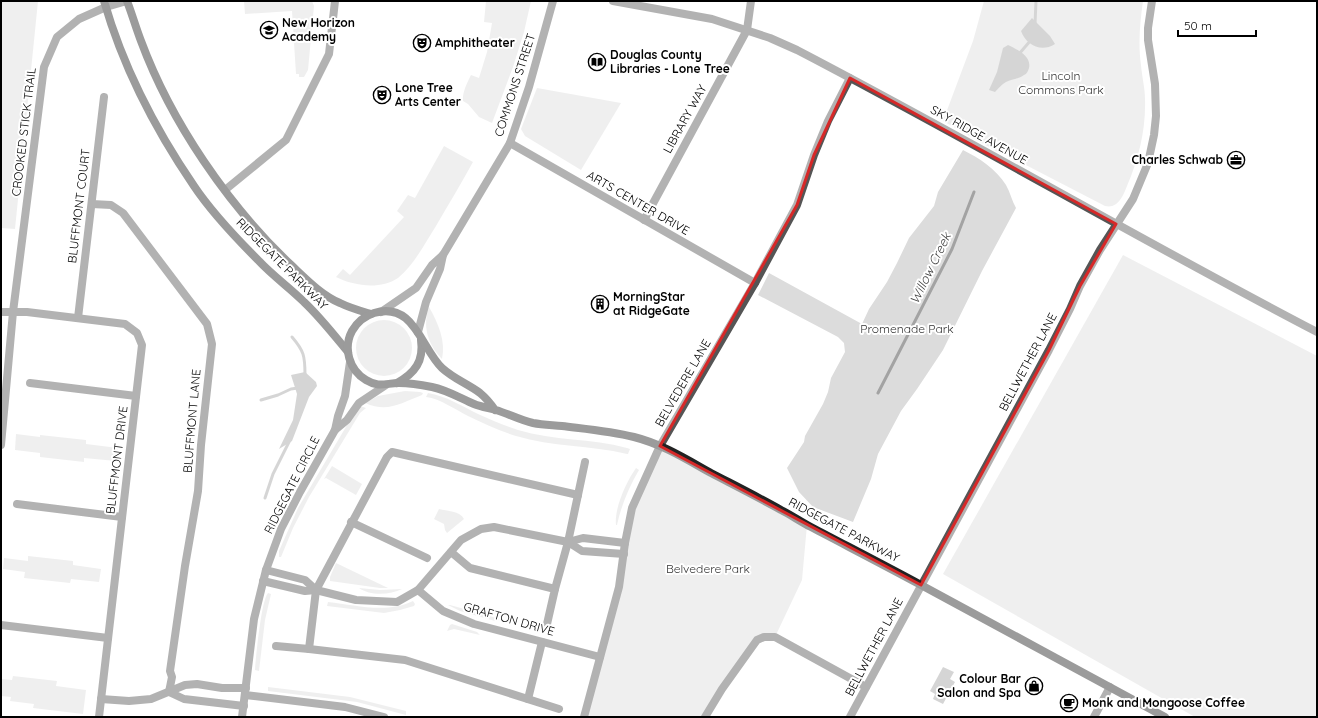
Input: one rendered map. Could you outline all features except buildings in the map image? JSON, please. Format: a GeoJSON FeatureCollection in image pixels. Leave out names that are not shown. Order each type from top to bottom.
{"type":"FeatureCollection","features":[{"type":"Feature","properties":{"kind":"main road","name":"RIDGEGATE PARKWAY"},"geometry":{"type":"LineString","coordinates":[[127,1],[141,41],[163,90],[186,132],[213,174],[241,212],[274,249],[313,285],[339,303],[371,314]]}},
{"type":"Feature","properties":{"kind":"main road","name":"RIDGEGATE PARKWAY"},"geometry":{"type":"LineString","coordinates":[[105,4],[120,49],[143,100],[167,143],[195,187],[224,223],[259,262],[304,302],[348,352]]}},
{"type":"Feature","properties":{"kind":"main road","name":"RIDGEGATE PARKWAY"},"geometry":{"type":"LineString","coordinates":[[419,335],[422,348],[420,359],[415,370],[407,378],[397,383],[386,385],[375,384],[364,379],[350,362],[348,342],[351,333],[363,318],[371,314],[381,312],[400,314],[408,320],[419,335],[433,357],[441,367],[454,378],[481,394],[495,410]]}},
{"type":"Feature","properties":{"kind":"main road","name":"RIDGEGATE PARKWAY"},"geometry":{"type":"LineString","coordinates":[[397,383],[443,390],[478,406],[495,410],[532,423],[601,430],[636,437],[660,446],[780,509],[807,525],[1165,717]]}},
{"type":"Feature","properties":{"kind":"street","name":"CROOKED STICK TRAIL"},"geometry":{"type":"LineString","coordinates":[[1,445],[13,312],[44,67],[57,37],[79,19],[105,4],[127,1]]}},
{"type":"Feature","properties":{"kind":"street"},"geometry":{"type":"LineString","coordinates":[[225,190],[286,140],[329,54],[335,1]]}},
{"type":"Feature","properties":{"kind":"street","name":"COMMONS STREET"},"geometry":{"type":"LineString","coordinates":[[381,312],[416,288],[432,265],[443,255],[510,143],[529,87],[553,1]]}},
{"type":"Feature","properties":{"kind":"street","name":"SKY RIDGE AVENUE"},"geometry":{"type":"LineString","coordinates":[[613,1],[687,13],[712,19],[747,30],[797,50],[1317,332]]}},
{"type":"Feature","properties":{"kind":"street"},"geometry":{"type":"LineString","coordinates":[[747,30],[751,1]]}},
{"type":"Feature","properties":{"kind":"street","name":"BELLWETHER LANE"},"geometry":{"type":"LineString","coordinates":[[850,717],[1060,329],[1080,286],[1116,224],[1133,199],[1144,175],[1155,130],[1156,93],[1148,40],[1148,28],[1152,1]]}},
{"type":"Feature","properties":{"kind":"street","name":"LIBRARY WAY"},"geometry":{"type":"LineString","coordinates":[[644,220],[747,30]]}},
{"type":"Feature","properties":{"kind":"street","name":"BELVEDERE LANE"},"geometry":{"type":"LineString","coordinates":[[584,717],[619,587],[625,543],[632,508],[660,446],[755,283],[797,205],[814,155],[828,121],[850,78]]}},
{"type":"Feature","properties":{"kind":"street","name":"BLUFFMONT COURT"},"geometry":{"type":"LineString","coordinates":[[78,318],[104,97]]}},
{"type":"Feature","properties":{"kind":"street","name":"ARTS CENTER DRIVE"},"geometry":{"type":"LineString","coordinates":[[510,143],[755,283]]}},
{"type":"Feature","properties":{"kind":"street","name":"BLUFFMONT LANE"},"geometry":{"type":"LineString","coordinates":[[92,204],[111,205],[123,213],[207,324],[212,344],[201,445],[198,491],[185,566],[170,671],[172,677],[169,692]]}},
{"type":"Feature","properties":{"kind":"street","name":"COMMONS STREET"},"geometry":{"type":"LineString","coordinates":[[419,335],[426,302],[440,269],[443,255]]}},
{"type":"Feature","properties":{"kind":"street"},"geometry":{"type":"LineString","coordinates":[[1,312],[13,312]]}},
{"type":"Feature","properties":{"kind":"street","name":"BLUFFMONT DRIVE"},"geometry":{"type":"LineString","coordinates":[[13,312],[27,312],[124,324],[137,333],[142,346],[99,717]]}},
{"type":"Feature","properties":{"kind":"street","name":"RIDGEGATE CIRCLE"},"geometry":{"type":"LineString","coordinates":[[242,717],[254,619],[266,570],[281,529],[335,430],[347,386],[350,362]]}},
{"type":"Feature","properties":{"kind":"street"},"geometry":{"type":"LineString","coordinates":[[30,383],[136,396]]}},
{"type":"Feature","properties":{"kind":"street","name":"RIDGEGATE CIRCLE"},"geometry":{"type":"LineString","coordinates":[[335,430],[347,420],[359,403],[386,385]]}},
{"type":"Feature","properties":{"kind":"street"},"geometry":{"type":"LineString","coordinates":[[309,649],[316,590],[387,457],[392,452],[578,495]]}},
{"type":"Feature","properties":{"kind":"street"},"geometry":{"type":"LineString","coordinates":[[547,624],[568,542],[585,462]]}},
{"type":"Feature","properties":{"kind":"street"},"geometry":{"type":"LineString","coordinates":[[17,504],[122,517]]}},
{"type":"Feature","properties":{"kind":"street"},"geometry":{"type":"LineString","coordinates":[[352,522],[427,558]]}},
{"type":"Feature","properties":{"kind":"street"},"geometry":{"type":"LineString","coordinates":[[263,581],[305,592],[316,590],[356,600],[397,602],[418,590],[461,540],[481,529],[494,527],[568,542],[582,550],[624,554]]}},
{"type":"Feature","properties":{"kind":"street"},"geometry":{"type":"LineString","coordinates":[[568,542],[583,538],[625,543]]}},
{"type":"Feature","properties":{"kind":"street"},"geometry":{"type":"LineString","coordinates":[[451,552],[470,568],[555,589]]}},
{"type":"Feature","properties":{"kind":"street"},"geometry":{"type":"LineString","coordinates":[[266,570],[305,580],[316,590]]}},
{"type":"Feature","properties":{"kind":"street","name":"GRAFTON DRIVE"},"geometry":{"type":"LineString","coordinates":[[418,590],[443,611],[474,624],[600,657]]}},
{"type":"Feature","properties":{"kind":"street"},"geometry":{"type":"LineString","coordinates":[[1,626],[108,638]]}},
{"type":"Feature","properties":{"kind":"street"},"geometry":{"type":"LineString","coordinates":[[705,717],[722,689],[757,640],[764,637],[775,637],[866,687]]}},
{"type":"Feature","properties":{"kind":"street"},"geometry":{"type":"LineString","coordinates":[[528,699],[542,642]]}},
{"type":"Feature","properties":{"kind":"street"},"geometry":{"type":"LineString","coordinates":[[276,646],[405,660],[559,709]]}},
{"type":"Feature","properties":{"kind":"street"},"geometry":{"type":"LineString","coordinates":[[101,699],[129,701],[151,699],[185,685],[197,684],[345,707],[384,717]]}},
{"type":"Feature","properties":{"kind":"street"},"geometry":{"type":"LineString","coordinates":[[1094,717],[1110,687]]}},
{"type":"Feature","properties":{"kind":"street"},"geometry":{"type":"LineString","coordinates":[[169,692],[184,699],[244,706]]}},
{"type":"Feature","properties":{"kind":"highlighted area"},"geometry":{"type":"Polygon","coordinates":[[[850,78],[1116,224],[1080,286],[1049,350],[921,585],[660,446],[797,205],[814,155],[850,78]]]}},
{"type":"Feature","properties":{"kind":"green space"},"geometry":{"type":"Polygon","coordinates":[[[1,1],[38,1],[15,229],[1,228],[1,1]]]}},
{"type":"Feature","properties":{"kind":"green space"},"geometry":{"type":"Polygon","coordinates":[[[244,1],[312,1],[314,6],[308,70],[304,77],[299,77],[299,74],[296,74],[292,11],[245,14],[244,1]]]}},
{"type":"Feature","properties":{"kind":"green space"},"geometry":{"type":"Polygon","coordinates":[[[486,1],[531,1],[524,32],[513,67],[492,123],[479,117],[468,104],[463,101],[464,91],[469,78],[471,75],[479,78],[487,52],[492,23],[484,22],[486,1]]]}},
{"type":"Feature","properties":{"kind":"green space","name":"Lincoln Commons Park"},"geometry":{"type":"Polygon","coordinates":[[[984,1],[1143,1],[1140,25],[1140,57],[1145,95],[1143,132],[1131,175],[1124,194],[1117,204],[1113,206],[1105,206],[1020,162],[1024,155],[1011,150],[1004,145],[998,152],[943,121],[973,41],[984,1]]]}},
{"type":"Feature","properties":{"kind":"green space"},"geometry":{"type":"Polygon","coordinates":[[[537,88],[621,103],[581,170],[525,136],[521,129],[537,88]]]}},
{"type":"Feature","properties":{"kind":"green space"},"geometry":{"type":"Polygon","coordinates":[[[444,146],[473,162],[419,254],[409,267],[398,278],[383,284],[367,285],[351,283],[336,277],[343,269],[350,275],[404,217],[397,211],[408,195],[415,198],[444,146]]]}},
{"type":"Feature","properties":{"kind":"green space","name":"Promenade Park"},"geometry":{"type":"Polygon","coordinates":[[[963,150],[981,160],[1002,179],[1016,208],[982,271],[943,350],[901,411],[878,454],[871,479],[853,522],[813,507],[799,492],[787,468],[804,442],[805,436],[823,404],[828,392],[831,378],[845,352],[844,343],[838,337],[758,295],[769,273],[862,324],[869,309],[887,282],[909,238],[934,206],[938,192],[963,150]]]}},
{"type":"Feature","properties":{"kind":"green space"},"geometry":{"type":"Polygon","coordinates":[[[1123,255],[1317,356],[1317,717],[1195,717],[943,574],[1123,255]]]}},
{"type":"Feature","properties":{"kind":"green space"},"geometry":{"type":"Polygon","coordinates":[[[429,307],[442,339],[442,359],[433,348],[426,328],[429,307]]]}},
{"type":"Feature","properties":{"kind":"green space"},"geometry":{"type":"Polygon","coordinates":[[[379,320],[389,320],[404,328],[410,337],[412,348],[410,359],[404,368],[389,376],[379,376],[368,371],[361,364],[356,353],[356,343],[361,332],[368,325],[379,320]]]}},
{"type":"Feature","properties":{"kind":"green space"},"geometry":{"type":"Polygon","coordinates":[[[405,391],[423,393],[422,395],[394,406],[381,407],[365,403],[378,396],[405,391]]]}},
{"type":"Feature","properties":{"kind":"green space"},"geometry":{"type":"Polygon","coordinates":[[[428,393],[448,399],[503,425],[532,434],[600,443],[630,449],[627,454],[530,440],[503,432],[442,402],[426,397],[428,393]]]}},
{"type":"Feature","properties":{"kind":"green space"},"geometry":{"type":"Polygon","coordinates":[[[360,406],[366,408],[360,413],[309,497],[293,528],[281,557],[279,557],[279,551],[298,508],[350,420],[360,406]]]}},
{"type":"Feature","properties":{"kind":"green space"},"geometry":{"type":"Polygon","coordinates":[[[16,434],[86,440],[86,444],[118,448],[116,461],[84,458],[84,462],[40,457],[40,453],[15,450],[16,434]]]}},
{"type":"Feature","properties":{"kind":"green space","name":"Belvedere Park"},"geometry":{"type":"Polygon","coordinates":[[[660,446],[807,525],[802,580],[775,637],[764,637],[705,717],[584,717],[619,587],[632,508],[660,446]]]}},
{"type":"Feature","properties":{"kind":"green space"},"geometry":{"type":"Polygon","coordinates":[[[332,466],[362,484],[356,495],[326,478],[324,479],[332,466]]]}},
{"type":"Feature","properties":{"kind":"green space"},"geometry":{"type":"Polygon","coordinates":[[[636,468],[639,470],[626,497],[616,525],[619,504],[628,481],[636,468]]]}},
{"type":"Feature","properties":{"kind":"green space"},"geometry":{"type":"Polygon","coordinates":[[[439,509],[460,514],[464,519],[447,533],[444,524],[434,519],[439,509]]]}},
{"type":"Feature","properties":{"kind":"green space"},"geometry":{"type":"Polygon","coordinates":[[[28,556],[73,561],[73,565],[101,569],[99,582],[71,579],[70,583],[24,578],[25,572],[3,569],[4,558],[28,561],[28,556]]]}},
{"type":"Feature","properties":{"kind":"green space"},"geometry":{"type":"Polygon","coordinates":[[[336,563],[388,588],[330,581],[330,577],[336,563]]]}},
{"type":"Feature","properties":{"kind":"green space"},"geometry":{"type":"Polygon","coordinates":[[[359,588],[380,590],[402,589],[380,594],[364,591],[359,588]]]}},
{"type":"Feature","properties":{"kind":"green space"},"geometry":{"type":"Polygon","coordinates":[[[268,593],[271,594],[265,620],[259,671],[255,670],[258,642],[263,607],[268,593]]]}},
{"type":"Feature","properties":{"kind":"green space"},"geometry":{"type":"Polygon","coordinates":[[[413,601],[415,604],[414,606],[384,613],[327,606],[328,602],[371,608],[382,608],[403,605],[413,601]]]}},
{"type":"Feature","properties":{"kind":"green space"},"geometry":{"type":"Polygon","coordinates":[[[448,605],[500,619],[495,621],[460,611],[448,605]]]}},
{"type":"Feature","properties":{"kind":"green space"},"geometry":{"type":"Polygon","coordinates":[[[452,624],[477,632],[480,635],[454,629],[447,631],[452,624]]]}},
{"type":"Feature","properties":{"kind":"green space"},"geometry":{"type":"Polygon","coordinates":[[[13,676],[57,681],[56,686],[86,690],[83,714],[33,708],[34,704],[10,701],[11,697],[1,696],[1,679],[12,680],[13,676]]]}},
{"type":"Feature","properties":{"kind":"green space"},"geometry":{"type":"Polygon","coordinates":[[[268,687],[350,697],[406,711],[406,715],[357,702],[268,691],[268,687]]]}},
{"type":"Feature","properties":{"kind":"shaded area"},"geometry":{"type":"Polygon","coordinates":[[[1032,18],[1050,36],[1055,44],[1050,47],[1039,48],[1030,44],[1026,40],[1021,31],[1032,18]]]}},
{"type":"Feature","properties":{"kind":"shaded area"},"geometry":{"type":"Polygon","coordinates":[[[1008,45],[1026,57],[1029,68],[1026,74],[1008,81],[995,92],[989,90],[997,72],[1003,48],[1008,45]]]}},
{"type":"Feature","properties":{"kind":"shaded area"},"geometry":{"type":"Polygon","coordinates":[[[305,372],[316,382],[317,386],[309,397],[292,441],[279,449],[293,420],[297,394],[291,375],[305,372]]]}},
{"type":"Feature","properties":{"kind":"shaded area"},"geometry":{"type":"Polygon","coordinates":[[[943,667],[954,672],[950,679],[955,682],[943,704],[933,699],[935,694],[930,691],[943,667]]]}},
{"type":"Feature","properties":{"kind":"waterway","name":"Willow Creek"},"geometry":{"type":"LineString","coordinates":[[1035,24],[1036,1]]}},
{"type":"Feature","properties":{"kind":"waterway","name":"Willow Creek"},"geometry":{"type":"LineString","coordinates":[[1019,54],[1031,40]]}},
{"type":"Feature","properties":{"kind":"waterway","name":"Willow Creek"},"geometry":{"type":"LineString","coordinates":[[878,393],[952,249],[974,192]]}},
{"type":"Feature","properties":{"kind":"waterway"},"geometry":{"type":"LineString","coordinates":[[292,337],[303,354],[305,375]]}},
{"type":"Feature","properties":{"kind":"waterway"},"geometry":{"type":"LineString","coordinates":[[261,400],[291,389],[298,388]]}},
{"type":"Feature","properties":{"kind":"waterway"},"geometry":{"type":"LineString","coordinates":[[265,498],[273,474],[290,440]]}},
{"type":"Feature","properties":{"kind":"place","name":"New Horizon Academy"},"geometry":{"type":"Point","coordinates":[269,30]}},
{"type":"Feature","properties":{"kind":"place","name":"Amphitheater"},"geometry":{"type":"Point","coordinates":[422,43]}},
{"type":"Feature","properties":{"kind":"place","name":"Douglas County Libraries - Lone Tree"},"geometry":{"type":"Point","coordinates":[597,62]}},
{"type":"Feature","properties":{"kind":"place","name":"Lone Tree Arts Center"},"geometry":{"type":"Point","coordinates":[382,95]}},
{"type":"Feature","properties":{"kind":"place","name":"Charles Schwab"},"geometry":{"type":"Point","coordinates":[1236,160]}},
{"type":"Feature","properties":{"kind":"place","name":"MorningStar at RidgeGate"},"geometry":{"type":"Point","coordinates":[600,304]}},
{"type":"Feature","properties":{"kind":"place","name":"Colour Bar Salon and Spa"},"geometry":{"type":"Point","coordinates":[1034,686]}},
{"type":"Feature","properties":{"kind":"place","name":"Monk and Mongoose Coffee"},"geometry":{"type":"Point","coordinates":[1069,703]}}]}
